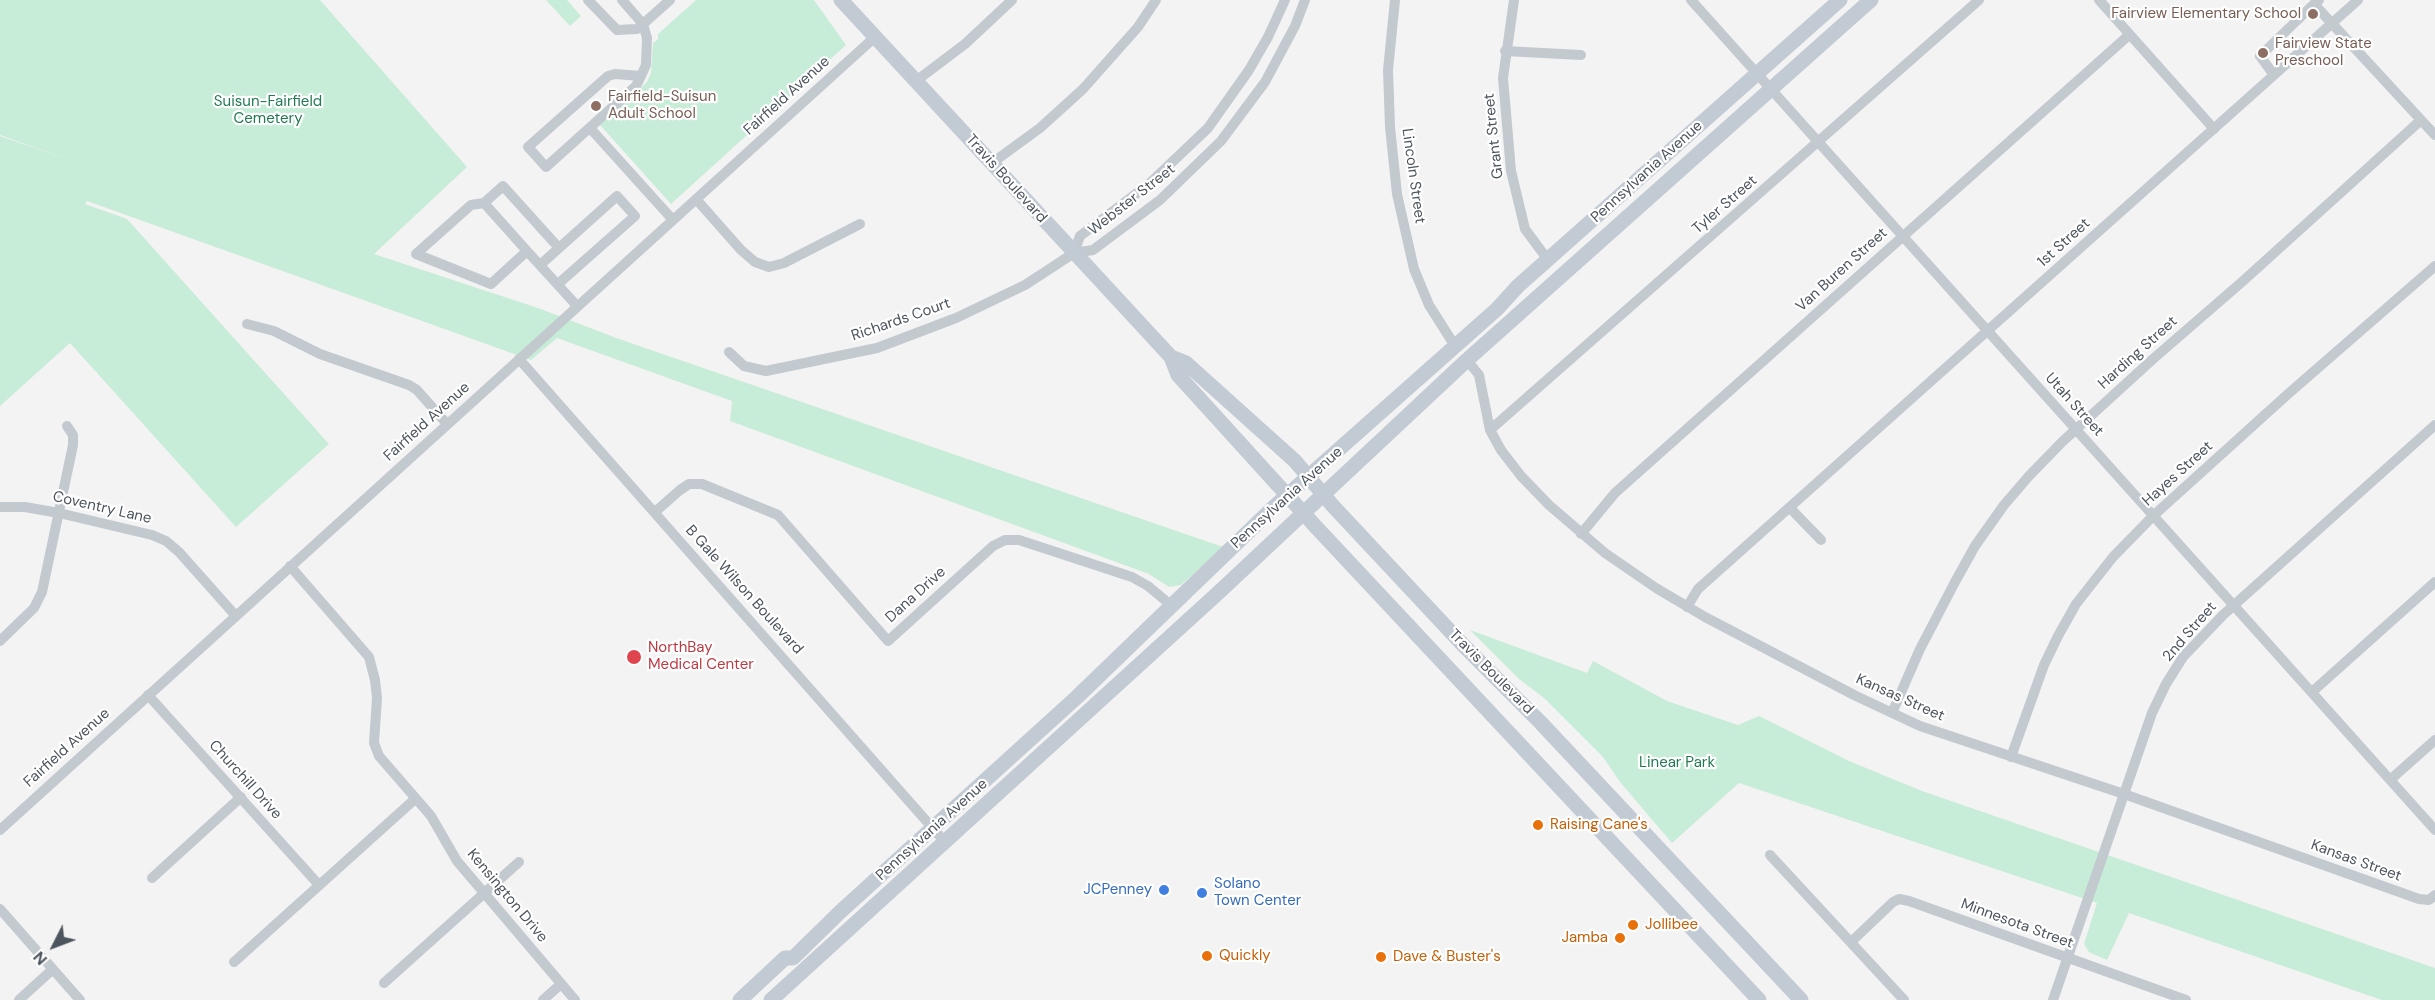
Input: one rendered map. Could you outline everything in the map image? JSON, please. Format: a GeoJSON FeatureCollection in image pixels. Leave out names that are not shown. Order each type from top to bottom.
{"type":"FeatureCollection","features":[{"type":"Feature","properties":{"kind":"main road","name":"Travis Boulevard"},"geometry":{"type":"LineString","coordinates":[[841,0],[1171,357],[1178,375],[1303,513],[1760,1000]]}},
{"type":"Feature","properties":{"kind":"main road","name":"Pennsylvania Avenue"},"geometry":{"type":"LineString","coordinates":[[740,1000],[786,958],[793,958],[1077,697],[1287,495],[1840,0]]}},
{"type":"Feature","properties":{"kind":"main road","name":"Pennsylvania Avenue"},"geometry":{"type":"LineString","coordinates":[[772,999],[1323,495],[1467,360],[1871,0]]}},
{"type":"Feature","properties":{"kind":"main road","name":"Travis Boulevard"},"geometry":{"type":"LineString","coordinates":[[1171,357],[1186,363],[1295,461],[1323,495],[1801,1000]]}},
{"type":"Feature","properties":{"kind":"main road"},"geometry":{"type":"LineString","coordinates":[[754,1000],[757,998],[772,999],[775,982],[792,965],[793,958]]}},
{"type":"Feature","properties":{"kind":"street"},"geometry":{"type":"LineString","coordinates":[[588,0],[617,30],[637,29],[670,0]]}},
{"type":"Feature","properties":{"kind":"street"},"geometry":{"type":"LineString","coordinates":[[622,0],[643,24],[647,38],[646,65],[641,76],[636,86],[546,167],[528,147],[608,76],[615,74],[641,76]]}},
{"type":"Feature","properties":{"kind":"street"},"geometry":{"type":"LineString","coordinates":[[916,81],[965,44],[1012,0]]}},
{"type":"Feature","properties":{"kind":"street"},"geometry":{"type":"LineString","coordinates":[[992,163],[1040,128],[1083,89],[1138,27],[1156,0]]}},
{"type":"Feature","properties":{"kind":"street","name":"Webster Street"},"geometry":{"type":"LineString","coordinates":[[1285,0],[1268,37],[1249,70],[1208,128],[1149,184],[1080,236],[1074,253],[1093,250],[1160,200],[1221,141],[1264,82],[1290,35],[1305,0]]}},
{"type":"Feature","properties":{"kind":"street","name":"Lincoln Street"},"geometry":{"type":"LineString","coordinates":[[1395,0],[1388,70],[1390,127],[1397,194],[1414,269],[1429,305],[1455,346]]}},
{"type":"Feature","properties":{"kind":"street","name":"Grant Street"},"geometry":{"type":"LineString","coordinates":[[1514,0],[1503,78],[1511,171],[1525,229],[1548,260]]}},
{"type":"Feature","properties":{"kind":"street","name":"Utah Street"},"geometry":{"type":"LineString","coordinates":[[1691,0],[2435,830]]}},
{"type":"Feature","properties":{"kind":"street","name":"Tyler Street"},"geometry":{"type":"LineString","coordinates":[[1490,430],[1978,0]]}},
{"type":"Feature","properties":{"kind":"street"},"geometry":{"type":"LineString","coordinates":[[2099,0],[2214,129]]}},
{"type":"Feature","properties":{"kind":"street","name":"1st Street"},"geometry":{"type":"LineString","coordinates":[[1687,607],[1698,589],[2358,0]]}},
{"type":"Feature","properties":{"kind":"street"},"geometry":{"type":"LineString","coordinates":[[2274,75],[2260,56],[2317,2],[2333,23],[2435,135]]}},
{"type":"Feature","properties":{"kind":"street","name":"Van Buren Street"},"geometry":{"type":"LineString","coordinates":[[1581,534],[1615,493],[2129,34]]}},
{"type":"Feature","properties":{"kind":"street","name":"Fairfield Avenue"},"geometry":{"type":"LineString","coordinates":[[0,830],[875,37]]}},
{"type":"Feature","properties":{"kind":"street"},"geometry":{"type":"LineString","coordinates":[[1505,51],[1581,55]]}},
{"type":"Feature","properties":{"kind":"street","name":"Harding Street"},"geometry":{"type":"LineString","coordinates":[[1892,713],[1920,649],[1975,546],[2004,505],[2029,476],[2076,430],[2421,120]]}},
{"type":"Feature","properties":{"kind":"street"},"geometry":{"type":"LineString","coordinates":[[590,128],[673,220]]}},
{"type":"Feature","properties":{"kind":"street"},"geometry":{"type":"LineString","coordinates":[[527,251],[491,284],[416,254],[471,205],[484,203],[503,186],[559,248]]}},
{"type":"Feature","properties":{"kind":"street"},"geometry":{"type":"LineString","coordinates":[[540,265],[617,196],[634,216],[558,284]]}},
{"type":"Feature","properties":{"kind":"street"},"geometry":{"type":"LineString","coordinates":[[696,199],[741,250],[755,262],[769,267],[784,262],[860,224]]}},
{"type":"Feature","properties":{"kind":"street"},"geometry":{"type":"LineString","coordinates":[[484,203],[577,306]]}},
{"type":"Feature","properties":{"kind":"street","name":"Richards Court"},"geometry":{"type":"LineString","coordinates":[[729,352],[744,366],[766,371],[877,348],[956,318],[1025,285],[1074,253]]}},
{"type":"Feature","properties":{"kind":"street","name":"Hayes Street"},"geometry":{"type":"LineString","coordinates":[[2011,757],[2044,665],[2076,604],[2113,556],[2153,516],[2435,266]]}},
{"type":"Feature","properties":{"kind":"street"},"geometry":{"type":"LineString","coordinates":[[247,324],[274,331],[320,354],[409,385],[417,390],[447,424]]}},
{"type":"Feature","properties":{"kind":"street","name":"B Gale Wilson Boulevard"},"geometry":{"type":"LineString","coordinates":[[519,359],[944,842]]}},
{"type":"Feature","properties":{"kind":"street","name":"Kansas Street"},"geometry":{"type":"LineString","coordinates":[[1467,360],[1479,375],[1490,430],[1501,450],[1521,476],[1581,534],[1614,559],[1687,607],[1782,658],[1892,713],[1930,729],[2124,794],[2419,899],[2429,900],[2435,895]]}},
{"type":"Feature","properties":{"kind":"street","name":"2nd Street"},"geometry":{"type":"LineString","coordinates":[[2053,1000],[2152,713],[2183,657],[2208,628],[2435,425]]}},
{"type":"Feature","properties":{"kind":"street"},"geometry":{"type":"LineString","coordinates":[[0,642],[29,614],[42,592],[74,445],[73,435],[67,426]]}},
{"type":"Feature","properties":{"kind":"street","name":"Dana Drive"},"geometry":{"type":"LineString","coordinates":[[655,512],[689,484],[702,484],[778,515],[888,641],[993,546],[1005,540],[1019,540],[1132,577],[1148,586],[1172,606]]}},
{"type":"Feature","properties":{"kind":"street","name":"Coventry Lane"},"geometry":{"type":"LineString","coordinates":[[0,507],[25,507],[59,513],[152,535],[166,542],[178,552],[235,615]]}},
{"type":"Feature","properties":{"kind":"street"},"geometry":{"type":"LineString","coordinates":[[1790,507],[1821,540]]}},
{"type":"Feature","properties":{"kind":"street","name":"Kensington Drive"},"geometry":{"type":"LineString","coordinates":[[290,567],[369,657],[373,669],[376,698],[374,743],[386,767],[431,816],[457,861],[575,1000]]}},
{"type":"Feature","properties":{"kind":"street"},"geometry":{"type":"LineString","coordinates":[[2312,692],[2435,582]]}},
{"type":"Feature","properties":{"kind":"street","name":"Churchill Drive"},"geometry":{"type":"LineString","coordinates":[[148,695],[319,885]]}},
{"type":"Feature","properties":{"kind":"street"},"geometry":{"type":"LineString","coordinates":[[2390,780],[2435,740]]}},
{"type":"Feature","properties":{"kind":"street"},"geometry":{"type":"LineString","coordinates":[[152,878],[241,797]]}},
{"type":"Feature","properties":{"kind":"street"},"geometry":{"type":"LineString","coordinates":[[234,962],[415,799]]}},
{"type":"Feature","properties":{"kind":"street"},"geometry":{"type":"LineString","coordinates":[[1770,855],[1904,1000]]}},
{"type":"Feature","properties":{"kind":"street"},"geometry":{"type":"LineString","coordinates":[[384,983],[519,862]]}},
{"type":"Feature","properties":{"kind":"street","name":"Minnesota Street"},"geometry":{"type":"LineString","coordinates":[[1851,942],[1899,899],[2180,999]]}},
{"type":"Feature","properties":{"kind":"street"},"geometry":{"type":"LineString","coordinates":[[0,909],[80,1000]]}},
{"type":"Feature","properties":{"kind":"street"},"geometry":{"type":"LineString","coordinates":[[19,1000],[52,969]]}},
{"type":"Feature","properties":{"kind":"street"},"geometry":{"type":"LineString","coordinates":[[543,1000],[561,984]]}},
{"type":"Feature","properties":{"kind":"green space","name":"Suisun-Fairfield Cemetery"},"geometry":{"type":"Polygon","coordinates":[[[0,0],[320,0],[467,167],[374,254],[538,308],[619,339],[1223,547],[1181,585],[1169,587],[1149,574],[730,421],[732,401],[557,338],[531,360],[87,201],[85,204],[127,219],[329,444],[236,527],[70,343],[0,406],[0,136],[70,160],[0,135],[0,0]]]}},
{"type":"Feature","properties":{"kind":"green space"},"geometry":{"type":"Polygon","coordinates":[[[546,0],[567,0],[581,16],[570,26],[546,0]]]}},
{"type":"Feature","properties":{"kind":"green space"},"geometry":{"type":"Polygon","coordinates":[[[696,0],[814,0],[846,45],[671,204],[600,125],[647,82],[651,73],[653,43],[658,39],[658,34],[696,0]]]}},
{"type":"Feature","properties":{"kind":"green space","name":"Linear Park"},"geometry":{"type":"Polygon","coordinates":[[[1470,630],[1587,673],[1593,661],[1667,701],[1738,725],[1759,716],[1849,761],[1922,791],[2435,968],[2435,1000],[2382,1000],[2129,913],[2107,960],[2089,952],[2084,944],[2097,903],[1739,783],[1672,843],[1620,782],[1603,757],[1544,698],[1519,679],[1470,630]]]}},
{"type":"Feature","properties":{"kind":"place","name":"Fairview Elementary School"},"geometry":{"type":"Point","coordinates":[2313,14]}},
{"type":"Feature","properties":{"kind":"place","name":"Fairview State Preschool"},"geometry":{"type":"Point","coordinates":[2263,53]}},
{"type":"Feature","properties":{"kind":"place","name":"Fairfield-Suisun Adult School"},"geometry":{"type":"Point","coordinates":[596,106]}},
{"type":"Feature","properties":{"kind":"place","name":"NorthBay Medical Center"},"geometry":{"type":"Point","coordinates":[634,657]}},
{"type":"Feature","properties":{"kind":"place","name":"Raising Cane's"},"geometry":{"type":"Point","coordinates":[1538,825]}},
{"type":"Feature","properties":{"kind":"place","name":"JCPenney"},"geometry":{"type":"Point","coordinates":[1164,890]}},
{"type":"Feature","properties":{"kind":"place","name":"Solano Town Center"},"geometry":{"type":"Point","coordinates":[1202,893]}},
{"type":"Feature","properties":{"kind":"place","name":"Jollibee"},"geometry":{"type":"Point","coordinates":[1633,925]}},
{"type":"Feature","properties":{"kind":"place","name":"Jamba"},"geometry":{"type":"Point","coordinates":[1620,938]}},
{"type":"Feature","properties":{"kind":"place","name":"Quickly"},"geometry":{"type":"Point","coordinates":[1207,956]}},
{"type":"Feature","properties":{"kind":"place","name":"Dave & Buster's"},"geometry":{"type":"Point","coordinates":[1381,957]}}]}
